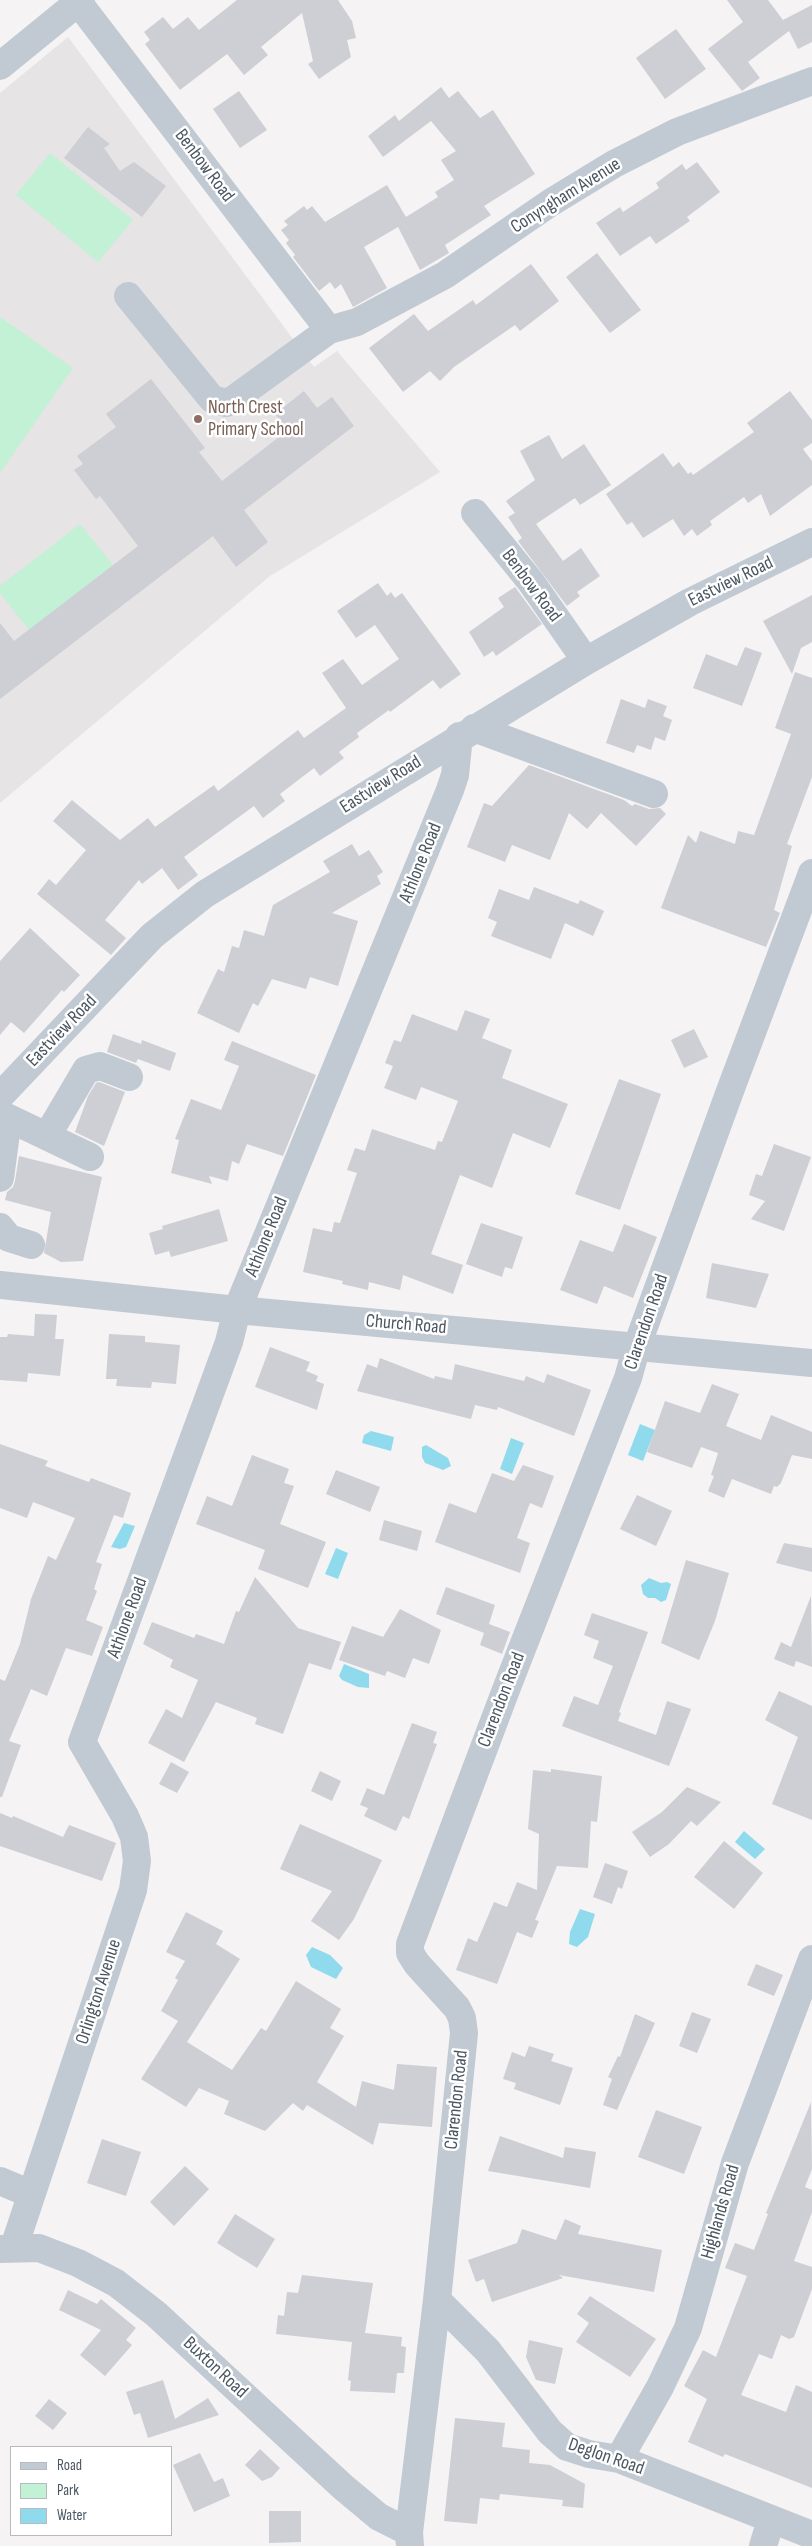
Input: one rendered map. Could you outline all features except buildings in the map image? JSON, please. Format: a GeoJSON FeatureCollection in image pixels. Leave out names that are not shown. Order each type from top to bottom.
{"type":"FeatureCollection","features":[{"type":"Feature","properties":{"kind":"street"},"geometry":{"type":"LineString","coordinates":[[0,66],[80,1]]}},
{"type":"Feature","properties":{"kind":"street","name":"Benbow Road"},"geometry":{"type":"LineString","coordinates":[[80,1],[329,330]]}},
{"type":"Feature","properties":{"kind":"street","name":"Conyngham Avenue"},"geometry":{"type":"LineString","coordinates":[[329,330],[357,322],[445,275],[550,203],[614,164],[677,132],[812,81]]}},
{"type":"Feature","properties":{"kind":"street"},"geometry":{"type":"LineString","coordinates":[[128,296],[212,399],[220,402],[234,399],[329,330]]}},
{"type":"Feature","properties":{"kind":"street","name":"Benbow Road"},"geometry":{"type":"LineString","coordinates":[[475,513],[531,582],[586,661]]}},
{"type":"Feature","properties":{"kind":"street","name":"Eastview Road"},"geometry":{"type":"LineString","coordinates":[[3,1109],[152,936],[205,894],[466,732],[586,661],[690,602],[812,542]]}},
{"type":"Feature","properties":{"kind":"street"},"geometry":{"type":"LineString","coordinates":[[466,732],[654,794]]}},
{"type":"Feature","properties":{"kind":"street","name":"Athlone Road"},"geometry":{"type":"LineString","coordinates":[[82,1742],[229,1342],[237,1310],[450,790],[466,732]]}},
{"type":"Feature","properties":{"kind":"street","name":"Clarendon Road"},"geometry":{"type":"LineString","coordinates":[[410,2539],[464,2033],[462,2018],[457,2008],[417,1964],[410,1954],[410,1944],[628,1378],[637,1346],[809,889]]}},
{"type":"Feature","properties":{"kind":"street"},"geometry":{"type":"LineString","coordinates":[[47,1136],[86,1070],[100,1066],[130,1077]]}},
{"type":"Feature","properties":{"kind":"street"},"geometry":{"type":"LineString","coordinates":[[0,1178],[3,1109],[47,1136],[90,1157]]}},
{"type":"Feature","properties":{"kind":"street"},"geometry":{"type":"LineString","coordinates":[[0,1227],[9,1238],[31,1245]]}},
{"type":"Feature","properties":{"kind":"street","name":"Church Road"},"geometry":{"type":"LineString","coordinates":[[0,1286],[237,1310],[812,1363]]}},
{"type":"Feature","properties":{"kind":"street","name":"Orlington Avenue"},"geometry":{"type":"LineString","coordinates":[[7,2248],[31,2194],[133,1890],[137,1861],[134,1837],[125,1816],[82,1742]]}},
{"type":"Feature","properties":{"kind":"street","name":"Highlands Road"},"geometry":{"type":"LineString","coordinates":[[619,2459],[660,2387],[688,2328],[735,2163],[812,1959]]}},
{"type":"Feature","properties":{"kind":"street"},"geometry":{"type":"LineString","coordinates":[[0,2181],[31,2194]]}},
{"type":"Feature","properties":{"kind":"street","name":"Buxton Road"},"geometry":{"type":"LineString","coordinates":[[7,2248],[40,2248],[78,2263],[116,2283],[156,2314],[343,2487],[379,2517],[410,2539]]}},
{"type":"Feature","properties":{"kind":"street","name":"Deglon Road"},"geometry":{"type":"LineString","coordinates":[[437,2300],[488,2351],[550,2432],[567,2447],[589,2454],[619,2459],[812,2535]]}},
{"type":"Feature","properties":{"kind":"street"},"geometry":{"type":"LineString","coordinates":[[762,2546],[771,2520]]}},
{"type":"Feature","properties":{"kind":"shaded area","name":"North Crest Primary School"},"geometry":{"type":"Polygon","coordinates":[[[68,37],[314,367],[337,351],[440,472],[270,576],[0,803],[0,93],[68,37]]]}},
{"type":"Feature","properties":{"kind":"green space"},"geometry":{"type":"Polygon","coordinates":[[[50,153],[133,220],[98,262],[16,195],[50,153]]]}},
{"type":"Feature","properties":{"kind":"green space"},"geometry":{"type":"Polygon","coordinates":[[[0,317],[73,368],[0,473],[0,317]]]}},
{"type":"Feature","properties":{"kind":"green space"},"geometry":{"type":"Polygon","coordinates":[[[80,524],[113,565],[29,630],[0,593],[0,586],[80,524]]]}},
{"type":"Feature","properties":{"kind":"water"},"geometry":{"type":"Polygon","coordinates":[[[640,1424],[655,1430],[643,1461],[628,1455],[640,1424]]]}},
{"type":"Feature","properties":{"kind":"water"},"geometry":{"type":"Polygon","coordinates":[[[371,1431],[394,1437],[391,1451],[362,1443],[364,1435],[371,1431]]]}},
{"type":"Feature","properties":{"kind":"water"},"geometry":{"type":"Polygon","coordinates":[[[511,1438],[524,1443],[512,1474],[500,1469],[511,1438]]]}},
{"type":"Feature","properties":{"kind":"water"},"geometry":{"type":"Polygon","coordinates":[[[426,1445],[448,1458],[451,1466],[443,1470],[425,1463],[422,1457],[422,1447],[426,1445]]]}},
{"type":"Feature","properties":{"kind":"water"},"geometry":{"type":"Polygon","coordinates":[[[124,1523],[135,1526],[126,1547],[120,1549],[111,1547],[124,1523]]]}},
{"type":"Feature","properties":{"kind":"water"},"geometry":{"type":"Polygon","coordinates":[[[336,1548],[348,1553],[338,1579],[325,1574],[336,1548]]]}},
{"type":"Feature","properties":{"kind":"water"},"geometry":{"type":"Polygon","coordinates":[[[649,1578],[661,1583],[667,1582],[671,1584],[666,1600],[661,1602],[655,1598],[648,1598],[643,1594],[641,1585],[649,1578]]]}},
{"type":"Feature","properties":{"kind":"water"},"geometry":{"type":"Polygon","coordinates":[[[344,1664],[369,1674],[369,1688],[358,1687],[342,1680],[339,1676],[344,1664]]]}},
{"type":"Feature","properties":{"kind":"water"},"geometry":{"type":"Polygon","coordinates":[[[744,1831],[765,1849],[755,1859],[735,1842],[744,1831]]]}},
{"type":"Feature","properties":{"kind":"water"},"geometry":{"type":"Polygon","coordinates":[[[580,1909],[595,1914],[588,1937],[577,1947],[569,1944],[570,1932],[580,1909]]]}},
{"type":"Feature","properties":{"kind":"water"},"geometry":{"type":"Polygon","coordinates":[[[312,1947],[330,1955],[343,1968],[336,1979],[311,1967],[306,1955],[312,1947]]]}},
{"type":"Feature","properties":{"kind":"place","name":"North Crest Primary School"},"geometry":{"type":"Point","coordinates":[198,419]}}]}
